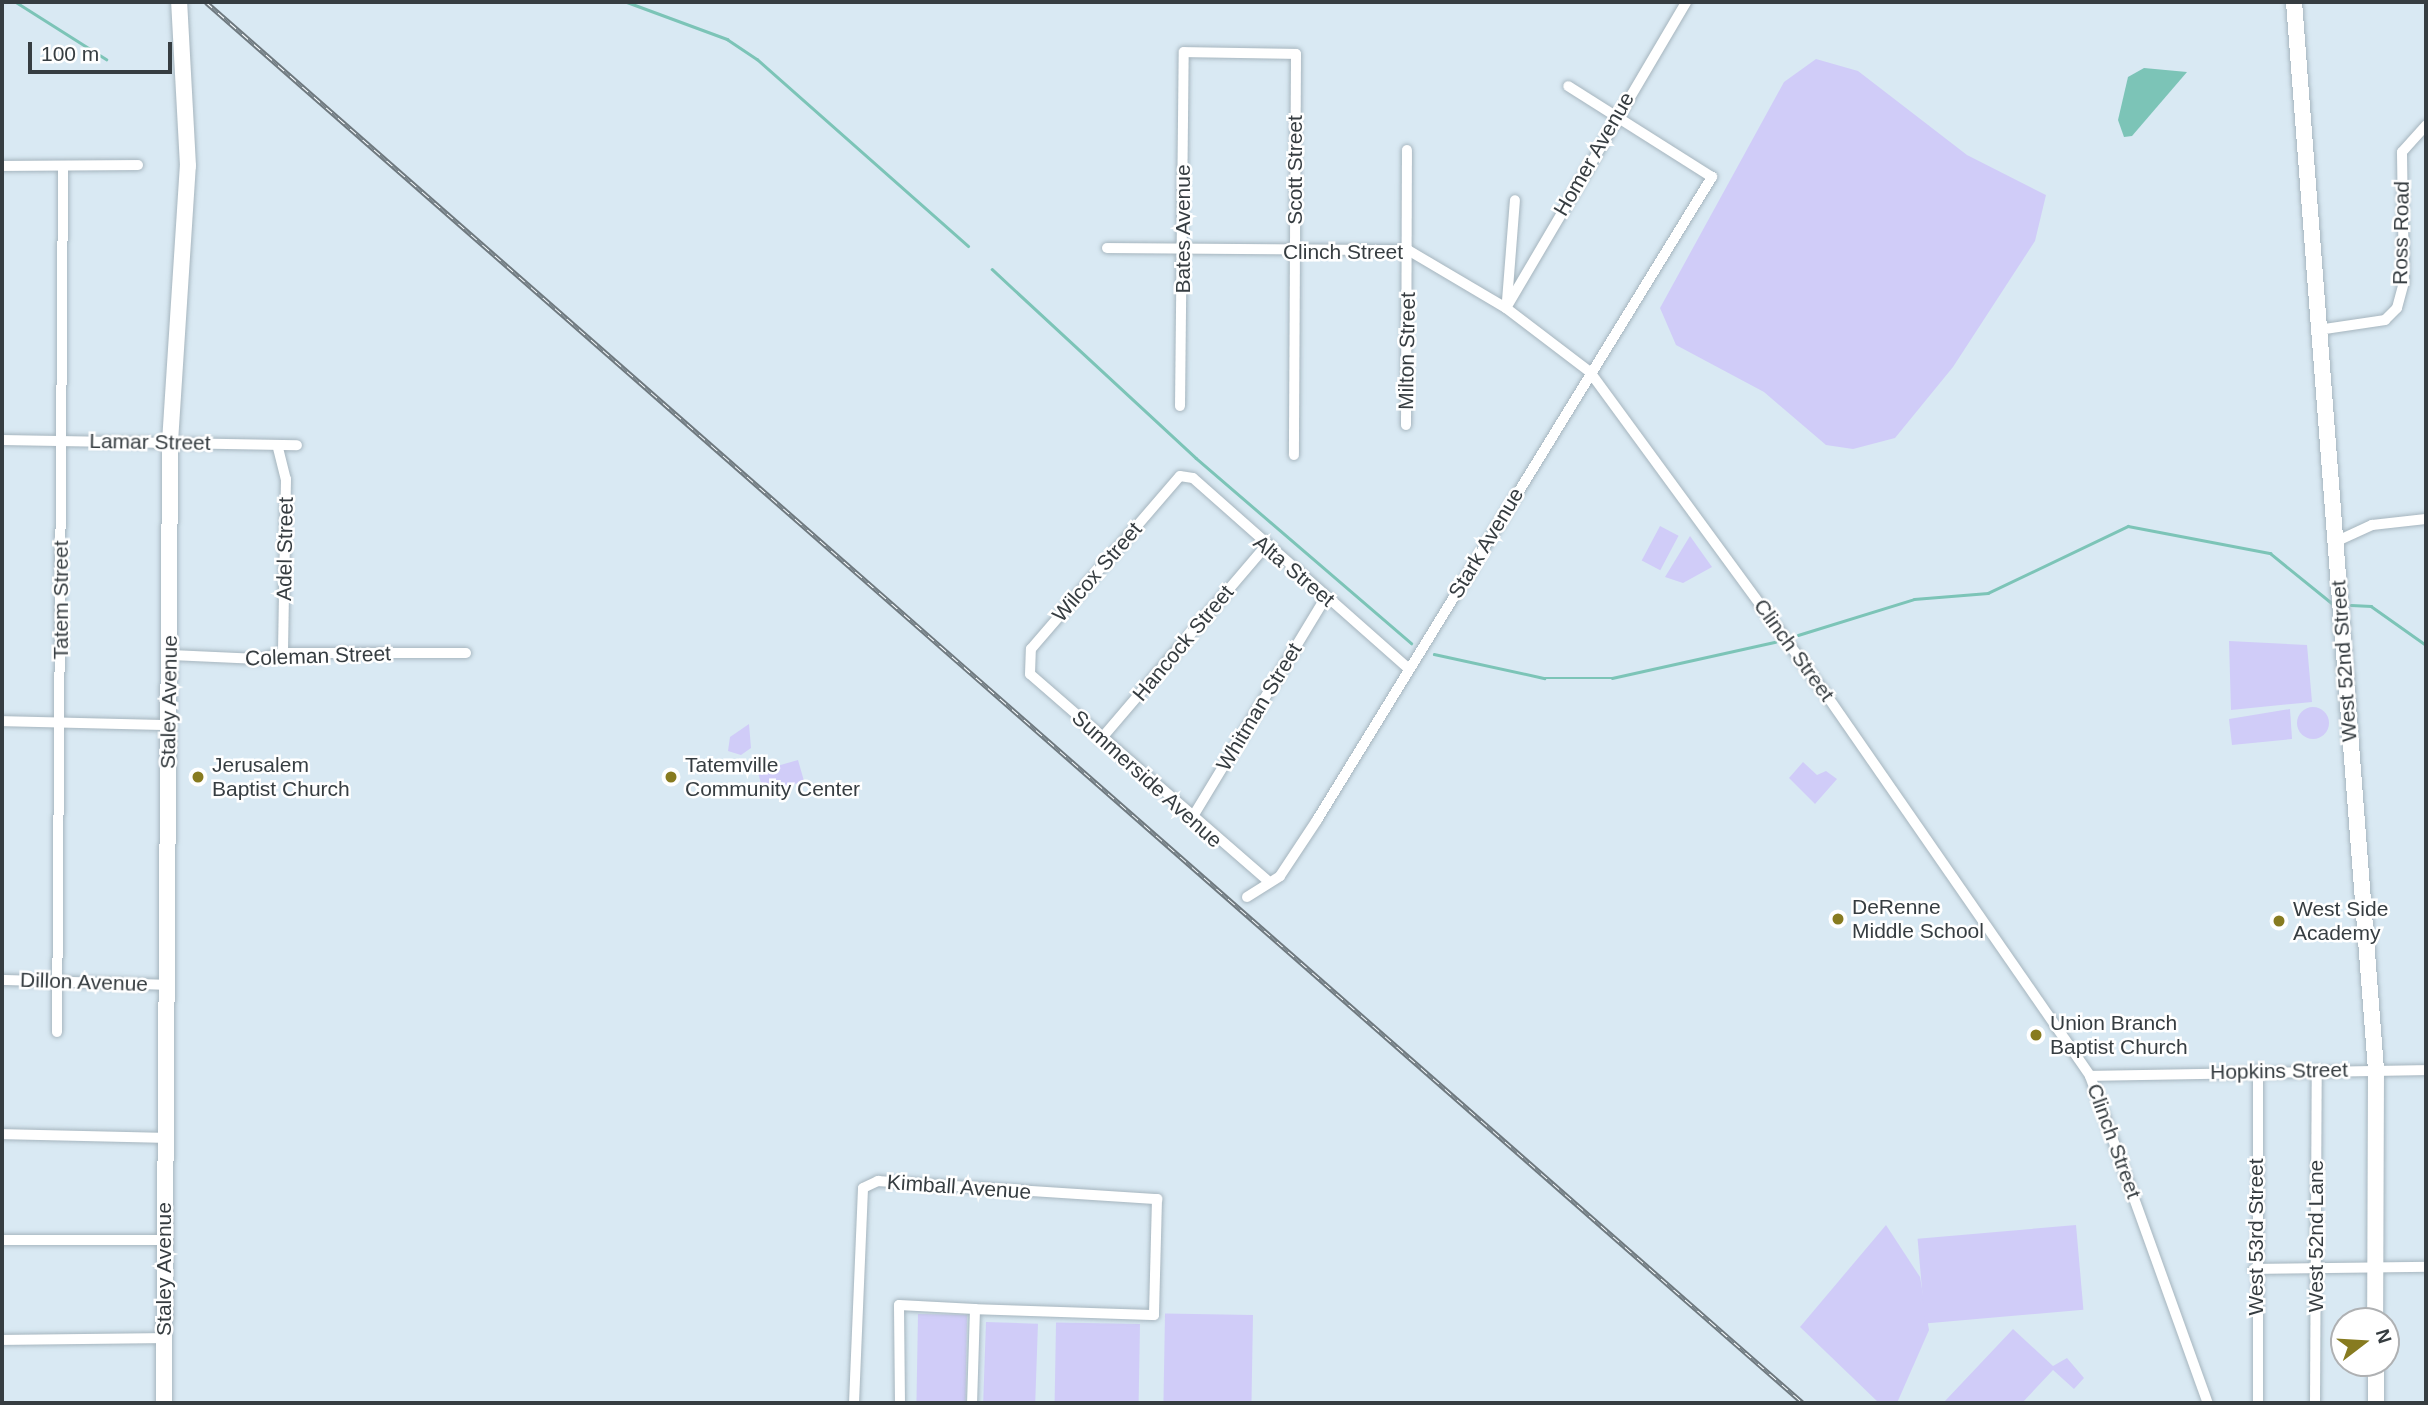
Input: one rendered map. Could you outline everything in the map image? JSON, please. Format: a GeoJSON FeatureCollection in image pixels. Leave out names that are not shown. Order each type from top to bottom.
{"type":"FeatureCollection","features":[{"type":"Feature","properties":{"kind":"street","name":"Staley Avenue"},"geometry":{"type":"LineString","coordinates":[[164,1403],[168,725],[171,655],[170,442],[188,166],[183,36],[179,2]]}},
{"type":"Feature","properties":{"kind":"street","name":"Homer Avenue"},"geometry":{"type":"LineString","coordinates":[[1506,308],[1614,118],[1686,2]]}},
{"type":"Feature","properties":{"kind":"street","name":"West 52nd Street"},"geometry":{"type":"LineString","coordinates":[[2294,2],[2376,1069],[2375,1307]]}},
{"type":"Feature","properties":{"kind":"street","name":"Scott Street"},"geometry":{"type":"LineString","coordinates":[[1184,52],[1296,54],[1294,455]]}},
{"type":"Feature","properties":{"kind":"street","name":"Bates Avenue"},"geometry":{"type":"LineString","coordinates":[[1180,406],[1184,52]]}},
{"type":"Feature","properties":{"kind":"street"},"geometry":{"type":"LineString","coordinates":[[1568,86],[1614,118]]}},
{"type":"Feature","properties":{"kind":"street","name":"Stark Avenue"},"geometry":{"type":"LineString","coordinates":[[1247,897],[1267,880],[1280,876],[1712,177],[1614,118]]}},
{"type":"Feature","properties":{"kind":"street","name":"Ross Road"},"geometry":{"type":"LineString","coordinates":[[2318,330],[2385,320],[2397,308],[2404,282],[2402,152],[2426,125]]}},
{"type":"Feature","properties":{"kind":"street","name":"Milton Street"},"geometry":{"type":"LineString","coordinates":[[1406,150],[1406,425]]}},
{"type":"Feature","properties":{"kind":"street"},"geometry":{"type":"LineString","coordinates":[[2,166],[138,164]]}},
{"type":"Feature","properties":{"kind":"street","name":"Tatem Street"},"geometry":{"type":"LineString","coordinates":[[57,1032],[63,167]]}},
{"type":"Feature","properties":{"kind":"street"},"geometry":{"type":"LineString","coordinates":[[1506,308],[1515,200]]}},
{"type":"Feature","properties":{"kind":"street","name":"Clinch Street"},"geometry":{"type":"LineString","coordinates":[[1107,248],[1295,253],[1408,250],[1506,308],[1591,372],[1823,690],[2090,1076],[2208,1403]]}},
{"type":"Feature","properties":{"kind":"street","name":"Lamar Street"},"geometry":{"type":"LineString","coordinates":[[2,440],[170,442],[278,448],[297,445]]}},
{"type":"Feature","properties":{"kind":"street","name":"Adel Street"},"geometry":{"type":"LineString","coordinates":[[278,448],[286,479],[283,653]]}},
{"type":"Feature","properties":{"kind":"street","name":"Alta Street"},"geometry":{"type":"LineString","coordinates":[[1180,476],[1193,478],[1265,547],[1409,669]]}},
{"type":"Feature","properties":{"kind":"street","name":"Wilcox Street"},"geometry":{"type":"LineString","coordinates":[[1030,674],[1031,649],[1180,476]]}},
{"type":"Feature","properties":{"kind":"street"},"geometry":{"type":"LineString","coordinates":[[2336,542],[2382,522],[2426,519]]}},
{"type":"Feature","properties":{"kind":"street","name":"Hancock Street"},"geometry":{"type":"LineString","coordinates":[[1101,738],[1265,547]]}},
{"type":"Feature","properties":{"kind":"street","name":"Whitman Street"},"geometry":{"type":"LineString","coordinates":[[1192,818],[1326,597]]}},
{"type":"Feature","properties":{"kind":"street","name":"Coleman Street"},"geometry":{"type":"LineString","coordinates":[[171,655],[259,659],[283,653],[466,653]]}},
{"type":"Feature","properties":{"kind":"street","name":"Summerside Avenue"},"geometry":{"type":"LineString","coordinates":[[1030,674],[1192,818],[1267,880]]}},
{"type":"Feature","properties":{"kind":"street"},"geometry":{"type":"LineString","coordinates":[[2,721],[168,725]]}},
{"type":"Feature","properties":{"kind":"street","name":"Dillon Avenue"},"geometry":{"type":"LineString","coordinates":[[2,980],[167,985]]}},
{"type":"Feature","properties":{"kind":"street","name":"Hopkins Street"},"geometry":{"type":"LineString","coordinates":[[2090,1076],[2258,1070],[2426,1070]]}},
{"type":"Feature","properties":{"kind":"street","name":"West 53rd Street"},"geometry":{"type":"LineString","coordinates":[[2258,1070],[2254,1269],[2258,1403]]}},
{"type":"Feature","properties":{"kind":"street","name":"West 52nd Lane"},"geometry":{"type":"LineString","coordinates":[[2315,1403],[2317,1070]]}},
{"type":"Feature","properties":{"kind":"street"},"geometry":{"type":"LineString","coordinates":[[2,1134],[165,1138]]}},
{"type":"Feature","properties":{"kind":"street","name":"Kimball Avenue"},"geometry":{"type":"LineString","coordinates":[[854,1403],[860,1194],[869,1184],[1157,1199],[1154,1315],[975,1309]]}},
{"type":"Feature","properties":{"kind":"street"},"geometry":{"type":"LineString","coordinates":[[2,1240],[164,1240]]}},
{"type":"Feature","properties":{"kind":"street"},"geometry":{"type":"LineString","coordinates":[[2254,1269],[2426,1267]]}},
{"type":"Feature","properties":{"kind":"street"},"geometry":{"type":"LineString","coordinates":[[900,1403],[899,1305],[975,1309],[972,1403]]}},
{"type":"Feature","properties":{"kind":"street"},"geometry":{"type":"LineString","coordinates":[[2,1340],[165,1338]]}},
{"type":"Feature","properties":{"kind":"street"},"geometry":{"type":"LineString","coordinates":[[2376,1377],[2376,1403]]}},
{"type":"Feature","properties":{"kind":"shaded area"},"geometry":{"type":"Polygon","coordinates":[[[1816,59],[1858,71],[1967,155],[2046,195],[2035,241],[1953,367],[1895,438],[1853,449],[1826,445],[1764,392],[1676,345],[1660,308],[1784,82],[1816,59]]]}},
{"type":"Feature","properties":{"kind":"shaded area"},"geometry":{"type":"Polygon","coordinates":[[[2144,68],[2187,72],[2132,136],[2124,137],[2118,120],[2128,77],[2144,68]]]}},
{"type":"Feature","properties":{"kind":"shaded area"},"geometry":{"type":"Polygon","coordinates":[[[1660,526],[1679,536],[1660,570],[1642,560],[1660,526]]]}},
{"type":"Feature","properties":{"kind":"shaded area"},"geometry":{"type":"Polygon","coordinates":[[[1690,536],[1712,567],[1683,583],[1665,577],[1690,536]]]}},
{"type":"Feature","properties":{"kind":"shaded area"},"geometry":{"type":"Polygon","coordinates":[[[2229,641],[2307,645],[2312,702],[2231,710],[2229,641]]]}},
{"type":"Feature","properties":{"kind":"shaded area"},"geometry":{"type":"Polygon","coordinates":[[[2313,707],[2324,712],[2329,723],[2324,734],[2313,739],[2302,734],[2297,723],[2302,712],[2313,707]]]}},
{"type":"Feature","properties":{"kind":"shaded area"},"geometry":{"type":"Polygon","coordinates":[[[2290,709],[2292,739],[2232,745],[2229,719],[2290,709]]]}},
{"type":"Feature","properties":{"kind":"shaded area"},"geometry":{"type":"Polygon","coordinates":[[[749,724],[751,748],[741,755],[728,751],[730,737],[749,724]]]}},
{"type":"Feature","properties":{"kind":"shaded area"},"geometry":{"type":"Polygon","coordinates":[[[798,760],[804,781],[764,793],[758,772],[798,760]]]}},
{"type":"Feature","properties":{"kind":"shaded area"},"geometry":{"type":"Polygon","coordinates":[[[1803,762],[1817,775],[1826,771],[1837,779],[1815,804],[1789,778],[1803,762]]]}},
{"type":"Feature","properties":{"kind":"shaded area"},"geometry":{"type":"Polygon","coordinates":[[[1886,1225],[1920,1277],[1929,1330],[1897,1403],[1879,1403],[1800,1327],[1886,1225]]]}},
{"type":"Feature","properties":{"kind":"shaded area"},"geometry":{"type":"Polygon","coordinates":[[[2076,1225],[2083,1310],[1925,1324],[1918,1239],[2076,1225]]]}},
{"type":"Feature","properties":{"kind":"shaded area"},"geometry":{"type":"Polygon","coordinates":[[[1165,1313],[1253,1315],[1251,1403],[1163,1401],[1165,1313]]]}},
{"type":"Feature","properties":{"kind":"shaded area"},"geometry":{"type":"Polygon","coordinates":[[[918,1314],[967,1315],[965,1403],[916,1403],[918,1314]]]}},
{"type":"Feature","properties":{"kind":"shaded area"},"geometry":{"type":"Polygon","coordinates":[[[986,1322],[1038,1324],[1035,1403],[983,1403],[986,1322]]]}},
{"type":"Feature","properties":{"kind":"shaded area"},"geometry":{"type":"Polygon","coordinates":[[[1056,1323],[1140,1324],[1139,1403],[1055,1402],[1056,1323]]]}},
{"type":"Feature","properties":{"kind":"shaded area"},"geometry":{"type":"Polygon","coordinates":[[[2013,1329],[2053,1366],[2067,1358],[2084,1378],[2074,1389],[2053,1370],[2022,1403],[1945,1401],[2013,1329]]]}},
{"type":"Feature","properties":{"kind":"waterway"},"geometry":{"type":"LineString","coordinates":[[16,2],[106,59]]}},
{"type":"Feature","properties":{"kind":"waterway"},"geometry":{"type":"LineString","coordinates":[[627,2],[727,39],[757,59],[968,246]]}},
{"type":"Feature","properties":{"kind":"waterway"},"geometry":{"type":"LineString","coordinates":[[992,269],[1196,458],[1411,643]]}},
{"type":"Feature","properties":{"kind":"waterway"},"geometry":{"type":"LineString","coordinates":[[1798,635],[1914,599],[1988,593],[2128,526],[2270,553],[2333,604]]}},
{"type":"Feature","properties":{"kind":"waterway"},"geometry":{"type":"LineString","coordinates":[[2351,605],[2371,606],[2426,645]]}},
{"type":"Feature","properties":{"kind":"waterway"},"geometry":{"type":"LineString","coordinates":[[1434,654],[1544,678],[1612,678],[1775,642]]}},
{"type":"Feature","properties":{"kind":"railway"},"geometry":{"type":"LineString","coordinates":[[206,2],[1803,1403]]}},
{"type":"Feature","properties":{"kind":"place","name":"Jerusalem Baptist Church"},"geometry":{"type":"Point","coordinates":[198,777]}},
{"type":"Feature","properties":{"kind":"place","name":"Tatemville Community Center"},"geometry":{"type":"Point","coordinates":[671,777]}},
{"type":"Feature","properties":{"kind":"place","name":"DeRenne Middle School"},"geometry":{"type":"Point","coordinates":[1838,919]}},
{"type":"Feature","properties":{"kind":"place","name":"West Side Academy"},"geometry":{"type":"Point","coordinates":[2279,921]}},
{"type":"Feature","properties":{"kind":"place","name":"Union Branch Baptist Church"},"geometry":{"type":"Point","coordinates":[2036,1035]}}]}
